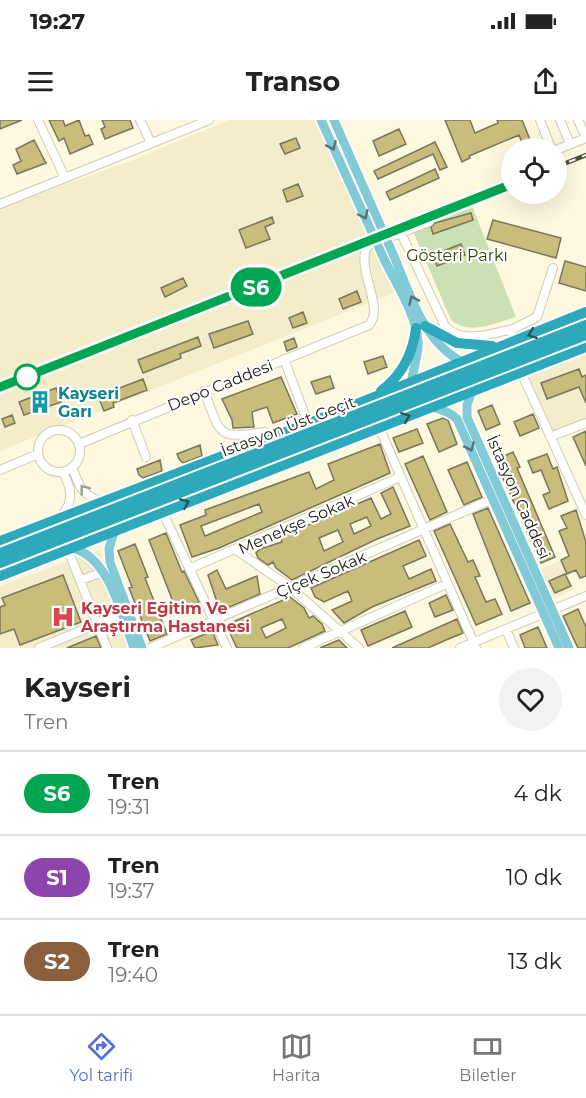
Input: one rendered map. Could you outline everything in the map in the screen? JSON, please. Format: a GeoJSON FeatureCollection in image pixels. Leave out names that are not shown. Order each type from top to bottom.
{"type":"FeatureCollection","features":[{"type":"Feature","properties":{"kind":"highway"},"geometry":{"type":"LineString","coordinates":[[0,541],[308,423],[586,312]]}},
{"type":"Feature","properties":{"kind":"highway","name":"İstasyon Üst Geçit"},"geometry":{"type":"LineString","coordinates":[[0,554],[586,325]]}},
{"type":"Feature","properties":{"kind":"highway"},"geometry":{"type":"LineString","coordinates":[[367,399],[389,384],[401,370],[421,327],[466,345],[482,347],[507,343]]}},
{"type":"Feature","properties":{"kind":"highway","name":"İstasyon Üst Geçit"},"geometry":{"type":"LineString","coordinates":[[0,563],[586,335]]}},
{"type":"Feature","properties":{"kind":"highway"},"geometry":{"type":"LineString","coordinates":[[0,576],[586,347]]}},
{"type":"Feature","properties":{"kind":"highway"},"geometry":{"type":"LineString","coordinates":[[132,491],[126,499],[126,510],[133,518],[147,519]]}},
{"type":"Feature","properties":{"kind":"highway"},"geometry":{"type":"LineString","coordinates":[[104,501],[115,504],[122,513],[121,524],[114,532]]}},
{"type":"Feature","properties":{"kind":"highway"},"geometry":{"type":"LineString","coordinates":[[57,519],[51,528],[52,539],[62,548],[70,549]]}},
{"type":"Feature","properties":{"kind":"highway"},"geometry":{"type":"LineString","coordinates":[[27,530],[39,533],[46,542],[45,553],[38,562]]}},
{"type":"Feature","properties":{"kind":"main road"},"geometry":{"type":"LineString","coordinates":[[321,120],[421,327],[460,361]]}},
{"type":"Feature","properties":{"kind":"main road"},"geometry":{"type":"LineString","coordinates":[[334,120],[389,257]]}},
{"type":"Feature","properties":{"kind":"main road"},"geometry":{"type":"LineString","coordinates":[[410,382],[419,353],[421,327]]}},
{"type":"Feature","properties":{"kind":"main road","name":"İstasyon Caddesi"},"geometry":{"type":"LineString","coordinates":[[460,361],[473,374],[467,417],[569,648]]}},
{"type":"Feature","properties":{"kind":"main road","name":"İstasyon Caddesi"},"geometry":{"type":"LineString","coordinates":[[410,382],[418,400],[448,411],[458,419],[559,648]]}},
{"type":"Feature","properties":{"kind":"main road"},"geometry":{"type":"LineString","coordinates":[[114,532],[109,549],[110,562],[142,648]]}},
{"type":"Feature","properties":{"kind":"main road"},"geometry":{"type":"LineString","coordinates":[[70,549],[94,558],[104,572],[134,648]]}},
{"type":"Feature","properties":{"kind":"street"},"geometry":{"type":"LineString","coordinates":[[38,120],[65,178]]}},
{"type":"Feature","properties":{"kind":"street"},"geometry":{"type":"LineString","coordinates":[[140,120],[151,143]]}},
{"type":"Feature","properties":{"kind":"street"},"geometry":{"type":"LineString","coordinates":[[0,204],[209,120]]}},
{"type":"Feature","properties":{"kind":"street"},"geometry":{"type":"LineString","coordinates":[[540,120],[547,138]]}},
{"type":"Feature","properties":{"kind":"street"},"geometry":{"type":"LineString","coordinates":[[560,120],[570,144]]}},
{"type":"Feature","properties":{"kind":"street"},"geometry":{"type":"LineString","coordinates":[[567,145],[586,138],[578,120]]}},
{"type":"Feature","properties":{"kind":"street"},"geometry":{"type":"LineString","coordinates":[[429,222],[401,233],[451,332],[466,337],[513,329],[537,317],[553,268]]}},
{"type":"Feature","properties":{"kind":"street","name":"Depo Caddesi"},"geometry":{"type":"LineString","coordinates":[[79,444],[132,420],[372,323],[375,314],[364,263],[366,249],[401,233]]}},
{"type":"Feature","properties":{"kind":"street"},"geometry":{"type":"LineString","coordinates":[[507,343],[513,329]]}},
{"type":"Feature","properties":{"kind":"street"},"geometry":{"type":"LineString","coordinates":[[284,359],[308,423]]}},
{"type":"Feature","properties":{"kind":"street"},"geometry":{"type":"LineString","coordinates":[[521,372],[585,510]]}},
{"type":"Feature","properties":{"kind":"street"},"geometry":{"type":"LineString","coordinates":[[204,391],[219,428],[224,434],[232,436],[265,432]]}},
{"type":"Feature","properties":{"kind":"street"},"geometry":{"type":"LineString","coordinates":[[132,420],[146,458]]}},
{"type":"Feature","properties":{"kind":"street"},"geometry":{"type":"LineString","coordinates":[[550,437],[586,423]]}},
{"type":"Feature","properties":{"kind":"street"},"geometry":{"type":"LineString","coordinates":[[379,427],[422,530],[475,645]]}},
{"type":"Feature","properties":{"kind":"street"},"geometry":{"type":"LineString","coordinates":[[54,431],[71,434],[79,444],[79,457],[72,467],[63,472],[47,468],[38,454],[40,441],[54,431]]}},
{"type":"Feature","properties":{"kind":"street"},"geometry":{"type":"LineString","coordinates":[[0,470],[38,454]]}},
{"type":"Feature","properties":{"kind":"street"},"geometry":{"type":"LineString","coordinates":[[72,467],[82,490],[92,498],[104,501]]}},
{"type":"Feature","properties":{"kind":"street"},"geometry":{"type":"LineString","coordinates":[[57,519],[66,511],[71,497],[70,487],[63,472]]}},
{"type":"Feature","properties":{"kind":"street","name":"Menekşe Sokak"},"geometry":{"type":"LineString","coordinates":[[190,568],[400,477]]}},
{"type":"Feature","properties":{"kind":"street","name":"Çiçek Sokak"},"geometry":{"type":"LineString","coordinates":[[150,648],[493,499]]}},
{"type":"Feature","properties":{"kind":"street"},"geometry":{"type":"LineString","coordinates":[[163,513],[227,648]]}},
{"type":"Feature","properties":{"kind":"street"},"geometry":{"type":"LineString","coordinates":[[70,549],[107,648]]}},
{"type":"Feature","properties":{"kind":"street"},"geometry":{"type":"LineString","coordinates":[[236,550],[290,587],[359,648]]}},
{"type":"Feature","properties":{"kind":"street"},"geometry":{"type":"LineString","coordinates":[[80,580],[104,572]]}},
{"type":"Feature","properties":{"kind":"street"},"geometry":{"type":"LineString","coordinates":[[303,648],[446,584]]}},
{"type":"Feature","properties":{"kind":"street"},"geometry":{"type":"LineString","coordinates":[[460,648],[475,645],[506,629],[586,596]]}},
{"type":"Feature","properties":{"kind":"street"},"geometry":{"type":"LineString","coordinates":[[39,648],[121,614]]}},
{"type":"Feature","properties":{"kind":"street"},"geometry":{"type":"LineString","coordinates":[[506,629],[514,648]]}},
{"type":"Feature","properties":{"kind":"shaded area"},"geometry":{"type":"Polygon","coordinates":[[[229,120],[326,120],[403,289],[0,451],[0,208],[133,160],[229,120]]]}},
{"type":"Feature","properties":{"kind":"shaded area"},"geometry":{"type":"Polygon","coordinates":[[[586,347],[586,423],[550,437],[521,372],[586,347]]]}},
{"type":"Feature","properties":{"kind":"shaded area","name":"Kayseri Eğitim Ve Araştırma Hastanesi"},"geometry":{"type":"Polygon","coordinates":[[[99,550],[138,648],[0,648],[0,586],[99,550]]]}},
{"type":"Feature","properties":{"kind":"shaded area"},"geometry":{"type":"Polygon","coordinates":[[[565,558],[571,573],[567,575],[574,589],[553,599],[540,570],[565,558]]]}},
{"type":"Feature","properties":{"kind":"green space","name":"Gösteri Parkı"},"geometry":{"type":"Polygon","coordinates":[[[472,206],[516,317],[475,328],[459,325],[451,320],[412,229],[472,206]]]}},
{"type":"Feature","properties":{"kind":"building"},"geometry":{"type":"Polygon","coordinates":[[[0,120],[22,120],[0,129],[0,120]]]}},
{"type":"Feature","properties":{"kind":"building"},"geometry":{"type":"Polygon","coordinates":[[[49,120],[63,120],[65,126],[79,120],[85,136],[89,135],[93,144],[70,154],[64,138],[59,141],[49,120]]]}},
{"type":"Feature","properties":{"kind":"building"},"geometry":{"type":"Polygon","coordinates":[[[102,120],[130,120],[133,128],[105,139],[101,129],[105,127],[102,120]]]}},
{"type":"Feature","properties":{"kind":"building"},"geometry":{"type":"Polygon","coordinates":[[[445,120],[470,120],[475,133],[498,123],[497,120],[522,120],[529,138],[520,138],[519,135],[501,138],[501,143],[469,156],[470,158],[462,162],[445,120]]]}},
{"type":"Feature","properties":{"kind":"building"},"geometry":{"type":"Polygon","coordinates":[[[399,129],[406,144],[379,156],[373,141],[399,129]]]}},
{"type":"Feature","properties":{"kind":"building"},"geometry":{"type":"Polygon","coordinates":[[[296,138],[300,148],[285,154],[280,144],[296,138]]]}},
{"type":"Feature","properties":{"kind":"building"},"geometry":{"type":"Polygon","coordinates":[[[34,140],[46,163],[17,174],[13,165],[21,161],[16,149],[34,140]]]}},
{"type":"Feature","properties":{"kind":"building"},"geometry":{"type":"Polygon","coordinates":[[[435,142],[447,167],[440,170],[433,154],[378,179],[374,171],[435,142]]]}},
{"type":"Feature","properties":{"kind":"building"},"geometry":{"type":"Polygon","coordinates":[[[435,169],[439,178],[390,200],[386,192],[435,169]]]}},
{"type":"Feature","properties":{"kind":"building"},"geometry":{"type":"Polygon","coordinates":[[[298,184],[303,196],[287,202],[283,190],[298,184]]]}},
{"type":"Feature","properties":{"kind":"building"},"geometry":{"type":"Polygon","coordinates":[[[471,213],[473,220],[433,234],[431,227],[435,223],[471,213]]]}},
{"type":"Feature","properties":{"kind":"building"},"geometry":{"type":"Polygon","coordinates":[[[272,217],[274,223],[265,227],[270,239],[246,248],[239,230],[272,217]]]}},
{"type":"Feature","properties":{"kind":"building"},"geometry":{"type":"Polygon","coordinates":[[[493,220],[561,238],[556,258],[487,239],[493,220]]]}},
{"type":"Feature","properties":{"kind":"building"},"geometry":{"type":"Polygon","coordinates":[[[461,244],[465,255],[437,266],[433,255],[461,244]]]}},
{"type":"Feature","properties":{"kind":"building"},"geometry":{"type":"Polygon","coordinates":[[[565,261],[586,267],[586,291],[559,283],[565,261]]]}},
{"type":"Feature","properties":{"kind":"building"},"geometry":{"type":"Polygon","coordinates":[[[183,278],[187,286],[165,297],[161,288],[183,278]]]}},
{"type":"Feature","properties":{"kind":"building"},"geometry":{"type":"Polygon","coordinates":[[[357,291],[361,302],[343,309],[339,299],[357,291]]]}},
{"type":"Feature","properties":{"kind":"building"},"geometry":{"type":"Polygon","coordinates":[[[303,312],[307,323],[293,328],[289,318],[303,312]]]}},
{"type":"Feature","properties":{"kind":"building"},"geometry":{"type":"Polygon","coordinates":[[[248,321],[253,334],[214,348],[209,334],[248,321]]]}},
{"type":"Feature","properties":{"kind":"building"},"geometry":{"type":"Polygon","coordinates":[[[198,337],[201,346],[180,354],[181,358],[143,373],[138,360],[198,337]]]}},
{"type":"Feature","properties":{"kind":"building"},"geometry":{"type":"Polygon","coordinates":[[[294,338],[297,347],[287,351],[284,342],[294,338]]]}},
{"type":"Feature","properties":{"kind":"building"},"geometry":{"type":"Polygon","coordinates":[[[383,356],[387,367],[368,374],[364,362],[383,356]]]}},
{"type":"Feature","properties":{"kind":"building"},"geometry":{"type":"Polygon","coordinates":[[[579,369],[582,377],[586,375],[586,403],[579,387],[547,399],[541,383],[579,369]]]}},
{"type":"Feature","properties":{"kind":"building"},"geometry":{"type":"Polygon","coordinates":[[[330,376],[334,388],[316,394],[311,382],[330,376]]]}},
{"type":"Feature","properties":{"kind":"building"},"geometry":{"type":"Polygon","coordinates":[[[281,377],[297,414],[273,423],[267,407],[252,412],[254,427],[233,428],[232,420],[222,399],[281,377]]]}},
{"type":"Feature","properties":{"kind":"building"},"geometry":{"type":"Polygon","coordinates":[[[143,379],[147,390],[113,403],[114,407],[104,411],[97,393],[103,391],[104,394],[143,379]]]}},
{"type":"Feature","properties":{"kind":"building","name":"Kayseri Garı"},"geometry":{"type":"Polygon","coordinates":[[[56,388],[61,402],[24,415],[19,402],[56,388]]]}},
{"type":"Feature","properties":{"kind":"building"},"geometry":{"type":"Polygon","coordinates":[[[492,405],[500,424],[486,430],[478,411],[492,405]]]}},
{"type":"Feature","properties":{"kind":"building"},"geometry":{"type":"Polygon","coordinates":[[[533,414],[539,428],[520,436],[514,422],[533,414]]]}},
{"type":"Feature","properties":{"kind":"building"},"geometry":{"type":"Polygon","coordinates":[[[12,415],[15,423],[5,427],[2,419],[12,415]]]}},
{"type":"Feature","properties":{"kind":"building"},"geometry":{"type":"Polygon","coordinates":[[[443,418],[448,420],[457,444],[439,452],[427,424],[443,418]]]}},
{"type":"Feature","properties":{"kind":"building"},"geometry":{"type":"Polygon","coordinates":[[[417,429],[423,443],[399,452],[393,438],[417,429]]]}},
{"type":"Feature","properties":{"kind":"building"},"geometry":{"type":"Polygon","coordinates":[[[586,431],[586,466],[573,437],[586,431]]]}},
{"type":"Feature","properties":{"kind":"building"},"geometry":{"type":"Polygon","coordinates":[[[380,444],[390,473],[219,548],[192,557],[180,525],[206,515],[205,510],[309,472],[316,489],[334,480],[328,464],[380,444]],[[259,504],[201,526],[205,536],[262,512],[259,504]]]}},
{"type":"Feature","properties":{"kind":"building"},"geometry":{"type":"Polygon","coordinates":[[[200,445],[202,456],[183,463],[179,459],[177,454],[200,445]]]}},
{"type":"Feature","properties":{"kind":"building"},"geometry":{"type":"Polygon","coordinates":[[[513,452],[520,467],[517,468],[555,557],[541,563],[495,460],[513,452]]]}},
{"type":"Feature","properties":{"kind":"building"},"geometry":{"type":"Polygon","coordinates":[[[547,454],[553,469],[557,467],[568,501],[549,509],[543,495],[550,492],[541,470],[533,473],[528,461],[547,454]]]}},
{"type":"Feature","properties":{"kind":"building"},"geometry":{"type":"Polygon","coordinates":[[[423,456],[447,512],[430,520],[405,464],[423,456]]]}},
{"type":"Feature","properties":{"kind":"building"},"geometry":{"type":"Polygon","coordinates":[[[160,460],[162,471],[143,478],[139,475],[137,469],[160,460]]]}},
{"type":"Feature","properties":{"kind":"building"},"geometry":{"type":"Polygon","coordinates":[[[467,462],[482,497],[464,505],[448,470],[467,462]]]}},
{"type":"Feature","properties":{"kind":"building"},"geometry":{"type":"Polygon","coordinates":[[[393,487],[410,526],[377,539],[292,580],[276,568],[273,562],[268,565],[258,558],[256,553],[260,549],[282,542],[280,537],[371,498],[381,519],[391,514],[381,493],[393,487]],[[367,517],[350,524],[354,534],[371,526],[367,517]],[[338,530],[319,538],[324,551],[343,542],[338,530]]]}},
{"type":"Feature","properties":{"kind":"building"},"geometry":{"type":"Polygon","coordinates":[[[488,508],[530,603],[511,611],[473,514],[488,508]]]}},
{"type":"Feature","properties":{"kind":"building"},"geometry":{"type":"Polygon","coordinates":[[[576,510],[586,542],[586,576],[580,578],[576,570],[567,574],[561,560],[569,556],[559,531],[567,528],[561,516],[576,510]]]}},
{"type":"Feature","properties":{"kind":"building"},"geometry":{"type":"Polygon","coordinates":[[[450,524],[468,562],[473,560],[480,576],[475,577],[486,602],[495,599],[502,614],[476,625],[434,531],[450,524]]]}},
{"type":"Feature","properties":{"kind":"building"},"geometry":{"type":"Polygon","coordinates":[[[166,533],[182,572],[184,571],[199,602],[177,612],[149,540],[166,533]]]}},
{"type":"Feature","properties":{"kind":"building"},"geometry":{"type":"Polygon","coordinates":[[[419,540],[426,556],[403,566],[409,579],[431,569],[436,581],[372,607],[344,623],[332,610],[352,601],[348,591],[324,602],[315,597],[311,588],[419,540]]]}},
{"type":"Feature","properties":{"kind":"building"},"geometry":{"type":"Polygon","coordinates":[[[135,544],[148,577],[145,578],[167,634],[150,641],[129,588],[132,587],[118,551],[135,544]]]}},
{"type":"Feature","properties":{"kind":"building"},"geometry":{"type":"Polygon","coordinates":[[[217,570],[226,589],[257,576],[260,594],[220,611],[208,575],[217,570]]]}},
{"type":"Feature","properties":{"kind":"building"},"geometry":{"type":"Polygon","coordinates":[[[565,574],[571,586],[555,593],[549,581],[565,574]]]}},
{"type":"Feature","properties":{"kind":"building"},"geometry":{"type":"Polygon","coordinates":[[[63,575],[81,622],[20,645],[14,629],[0,634],[0,607],[5,605],[2,598],[63,575]]]}},
{"type":"Feature","properties":{"kind":"building"},"geometry":{"type":"Polygon","coordinates":[[[446,595],[453,610],[435,617],[429,603],[446,595]]]}},
{"type":"Feature","properties":{"kind":"building"},"geometry":{"type":"Polygon","coordinates":[[[290,597],[304,608],[309,618],[313,616],[322,624],[325,631],[288,648],[237,648],[226,625],[290,597]],[[282,619],[261,628],[266,638],[286,628],[282,619]]]}},
{"type":"Feature","properties":{"kind":"building"},"geometry":{"type":"Polygon","coordinates":[[[578,609],[586,627],[586,648],[578,648],[563,616],[578,609]]]}},
{"type":"Feature","properties":{"kind":"building"},"geometry":{"type":"Polygon","coordinates":[[[405,611],[412,627],[368,646],[361,630],[405,611]]]}},
{"type":"Feature","properties":{"kind":"building"},"geometry":{"type":"Polygon","coordinates":[[[457,619],[463,633],[428,648],[392,648],[457,619]]]}},
{"type":"Feature","properties":{"kind":"building"},"geometry":{"type":"Polygon","coordinates":[[[538,627],[547,648],[525,648],[520,635],[538,627]]]}},
{"type":"Feature","properties":{"kind":"building"},"geometry":{"type":"Polygon","coordinates":[[[212,631],[218,645],[195,648],[191,640],[212,631]]]}},
{"type":"Feature","properties":{"kind":"building"},"geometry":{"type":"Polygon","coordinates":[[[96,636],[101,648],[67,648],[96,636]]]}},
{"type":"Feature","properties":{"kind":"building"},"geometry":{"type":"Polygon","coordinates":[[[339,640],[347,648],[320,648],[339,640]]]}},
{"type":"Feature","properties":{"kind":"railway"},"geometry":{"type":"LineString","coordinates":[[567,163],[586,155]]}},
{"type":"Feature","properties":{"kind":"railway"},"geometry":{"type":"LineString","coordinates":[[0,387],[501,188]]}},
{"type":"Feature","properties":{"kind":"train","name":"S6"},"geometry":{"type":"LineString","coordinates":[[0,387],[308,267],[501,188]]}},
{"type":"Feature","properties":{"kind":"place","name":"Kayseri Garı"},"geometry":{"type":"Point","coordinates":[40,402]}},
{"type":"Feature","properties":{"kind":"place","name":"Kayseri Eğitim Ve Araştırma Hastanesi"},"geometry":{"type":"Point","coordinates":[63,617]}}]}
